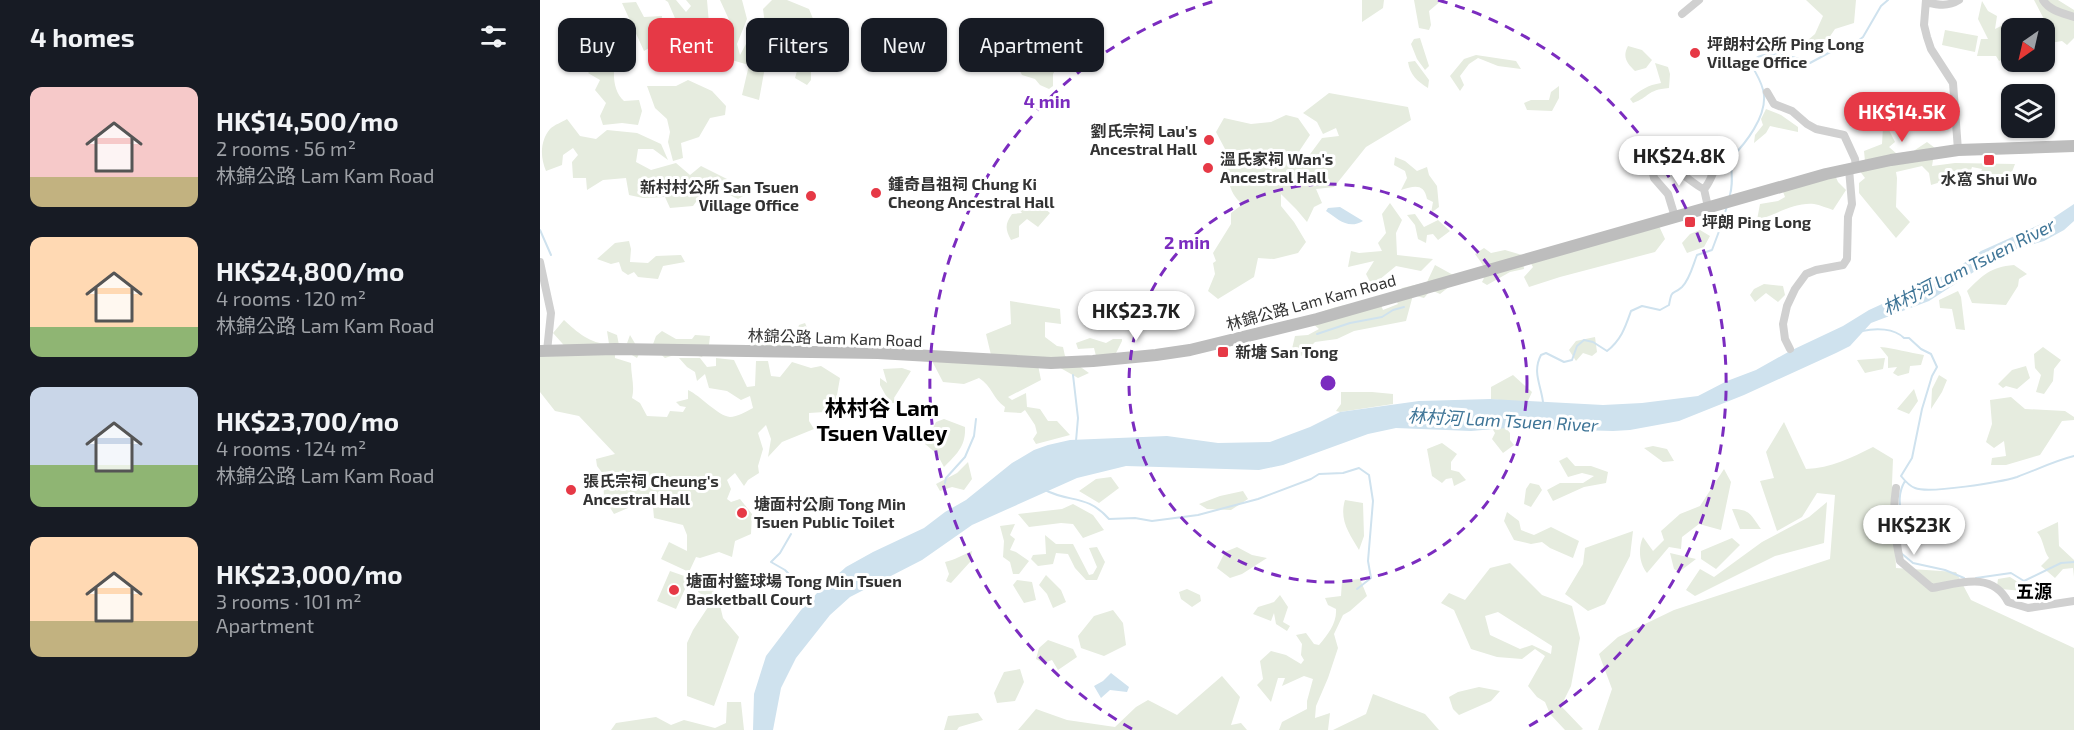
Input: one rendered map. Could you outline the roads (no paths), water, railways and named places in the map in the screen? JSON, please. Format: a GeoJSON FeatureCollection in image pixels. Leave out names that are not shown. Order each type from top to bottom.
{"type":"FeatureCollection","features":[{"type":"Feature","properties":{"kind":"main road","name":"林錦公路 Lam Kam Road"},"geometry":{"type":"LineString","coordinates":[[544,351],[615,349],[878,353],[1051,363],[1156,355],[1219,343],[1317,319],[1738,198],[1853,168],[1958,150],[2074,146]]}},
{"type":"Feature","properties":{"kind":"street"},"geometry":{"type":"LineString","coordinates":[[1682,14],[1699,0]]}},
{"type":"Feature","properties":{"kind":"street"},"geometry":{"type":"LineString","coordinates":[[1958,150],[1953,83],[1929,43],[1924,25],[1926,1],[1939,5],[1951,5],[1959,0]]}},
{"type":"Feature","properties":{"kind":"street"},"geometry":{"type":"LineString","coordinates":[[2043,0],[2056,11],[2074,17]]}},
{"type":"Feature","properties":{"kind":"street"},"geometry":{"type":"LineString","coordinates":[[1767,92],[1774,104],[1792,111],[1807,124],[1816,129],[1844,135],[1855,159],[1852,204],[1848,217],[1848,259],[1843,265],[1810,272],[1800,280],[1784,314],[1783,331],[1790,349]]}},
{"type":"Feature","properties":{"kind":"street"},"geometry":{"type":"LineString","coordinates":[[1701,141],[1718,154],[1710,182],[1704,189]]}},
{"type":"Feature","properties":{"kind":"street"},"geometry":{"type":"LineString","coordinates":[[1686,154],[1712,173]]}},
{"type":"Feature","properties":{"kind":"street"},"geometry":{"type":"LineString","coordinates":[[1661,158],[1686,175],[1698,187],[1704,189],[1713,206]]}},
{"type":"Feature","properties":{"kind":"street"},"geometry":{"type":"LineString","coordinates":[[1652,168],[1654,178],[1668,194],[1675,217]]}},
{"type":"Feature","properties":{"kind":"street"},"geometry":{"type":"LineString","coordinates":[[540,262],[551,313],[544,351]]}},
{"type":"Feature","properties":{"kind":"street"},"geometry":{"type":"LineString","coordinates":[[1896,488],[1893,510],[1900,561],[1932,588],[1986,581],[2004,594],[2008,602],[2028,608],[2074,601]]}},
{"type":"Feature","properties":{"kind":"water","name":"林村河 Lam Tsuen River"},"geometry":{"type":"Polygon","coordinates":[[[2074,204],[2074,221],[2064,230],[2044,241],[2003,253],[1929,301],[1871,323],[1850,346],[1836,353],[1744,395],[1679,421],[1613,431],[1506,428],[1471,431],[1396,428],[1368,434],[1283,465],[1259,470],[1126,466],[1077,478],[972,525],[922,560],[850,597],[830,615],[796,658],[781,688],[773,730],[753,730],[754,694],[766,656],[801,610],[818,592],[846,567],[924,528],[966,500],[1012,463],[1034,450],[1070,440],[1167,436],[1218,443],[1270,442],[1310,427],[1340,412],[1419,401],[1491,399],[1603,405],[1698,396],[1727,381],[1756,370],[1843,326],[1869,310],[1950,273],[1981,251],[2050,220],[2074,204]]]}},
{"type":"Feature","properties":{"kind":"water"},"geometry":{"type":"Polygon","coordinates":[[[1340,207],[1363,221],[1348,224],[1326,211],[1328,208],[1340,207]]]}},
{"type":"Feature","properties":{"kind":"water"},"geometry":{"type":"Polygon","coordinates":[[[1111,673],[1129,687],[1127,692],[1110,690],[1101,698],[1094,686],[1111,673]]]}},
{"type":"Feature","properties":{"kind":"waterway"},"geometry":{"type":"LineString","coordinates":[[1729,198],[1732,183],[1731,158],[1754,129],[1764,103],[1762,86],[1751,64],[1762,55],[1770,54],[1788,56],[1810,63],[1834,50],[1850,47],[1863,37],[1881,6],[1888,0]]}},
{"type":"Feature","properties":{"kind":"waterway"},"geometry":{"type":"LineString","coordinates":[[1543,402],[1537,373],[1541,355],[1546,353],[1564,362],[1572,360],[1577,346],[1584,340],[1593,342],[1607,351],[1619,338],[1631,311],[1642,306],[1660,310],[1669,305],[1672,294],[1687,280],[1697,255],[1712,250],[1727,206]]}},
{"type":"Feature","properties":{"kind":"waterway"},"geometry":{"type":"LineString","coordinates":[[540,230],[551,255]]}},
{"type":"Feature","properties":{"kind":"waterway"},"geometry":{"type":"LineString","coordinates":[[1317,334],[1350,323],[1382,317],[1393,310],[1404,307]]}},
{"type":"Feature","properties":{"kind":"waterway"},"geometry":{"type":"LineString","coordinates":[[1862,331],[1884,330],[1909,338],[1921,349],[1931,354],[1937,367],[1922,409],[1912,458],[1901,476],[1911,486],[1935,490],[1996,482],[2017,477],[2074,456]]}},
{"type":"Feature","properties":{"kind":"waterway"},"geometry":{"type":"LineString","coordinates":[[1073,375],[1078,418],[1076,441]]}},
{"type":"Feature","properties":{"kind":"waterway"},"geometry":{"type":"LineString","coordinates":[[945,483],[946,478],[965,457],[974,436],[976,419]]}},
{"type":"Feature","properties":{"kind":"waterway"},"geometry":{"type":"LineString","coordinates":[[1045,490],[1086,502],[1109,519],[1135,518],[1152,521],[1198,515],[1258,499],[1319,474],[1343,473],[1359,468],[1369,475],[1373,501],[1368,561],[1371,578],[1357,589]]}},
{"type":"Feature","properties":{"kind":"waterway"},"geometry":{"type":"LineString","coordinates":[[1900,545],[1902,537],[1900,497],[1905,481]]}},
{"type":"Feature","properties":{"kind":"waterway"},"geometry":{"type":"LineString","coordinates":[[791,534],[780,553],[771,562],[785,570],[794,579]]}},
{"type":"Feature","properties":{"kind":"waterway"},"geometry":{"type":"LineString","coordinates":[[1901,553],[1913,563],[1945,570],[1964,578]]}},
{"type":"Feature","properties":{"kind":"waterway"},"geometry":{"type":"LineString","coordinates":[[1976,578],[2011,573],[2024,581],[2061,563],[2074,562]]}},
{"type":"Feature","properties":{"kind":"waterway"},"geometry":{"type":"LineString","coordinates":[[799,597],[809,602]]}},
{"type":"Feature","properties":{"kind":"place","name":"坪朗村公所 Ping Long Village Office"},"geometry":{"type":"Point","coordinates":[1695,53]}},
{"type":"Feature","properties":{"kind":"place","name":"劉氏宗祠 Lau's Ancestral Hall"},"geometry":{"type":"Point","coordinates":[1209,140]}},
{"type":"Feature","properties":{"kind":"place","name":"水窩 Shui Wo"},"geometry":{"type":"Point","coordinates":[1989,160]}},
{"type":"Feature","properties":{"kind":"place","name":"溫氏家祠 Wan's Ancestral Hall"},"geometry":{"type":"Point","coordinates":[1208,168]}},
{"type":"Feature","properties":{"kind":"place","name":"鍾奇昌祖祠 Chung Ki Cheong Ancestral Hall"},"geometry":{"type":"Point","coordinates":[876,193]}},
{"type":"Feature","properties":{"kind":"place","name":"新村村公所 San Tsuen Village Office"},"geometry":{"type":"Point","coordinates":[811,196]}},
{"type":"Feature","properties":{"kind":"place","name":"坪朗 Ping Long"},"geometry":{"type":"Point","coordinates":[1690,222]}},
{"type":"Feature","properties":{"kind":"place","name":"新塘 San Tong"},"geometry":{"type":"Point","coordinates":[1223,352]}},
{"type":"Feature","properties":{"kind":"place","name":"張氏宗祠 Cheung's Ancestral Hall"},"geometry":{"type":"Point","coordinates":[571,490]}},
{"type":"Feature","properties":{"kind":"place","name":"塘面村公廁 Tong Min Tsuen Public Toilet"},"geometry":{"type":"Point","coordinates":[742,513]}},
{"type":"Feature","properties":{"kind":"place","name":"塘面村籃球場 Tong Min Tsuen Basketball Court"},"geometry":{"type":"Point","coordinates":[674,590]}},
{"type":"Feature","properties":{"kind":"district","name":"林村谷 Lam Tsuen Valley"},"geometry":{"type":"Point","coordinates":[882,420]}},
{"type":"Feature","properties":{"kind":"district","name":"五源"},"geometry":{"type":"Point","coordinates":[2034,592]}}]}
